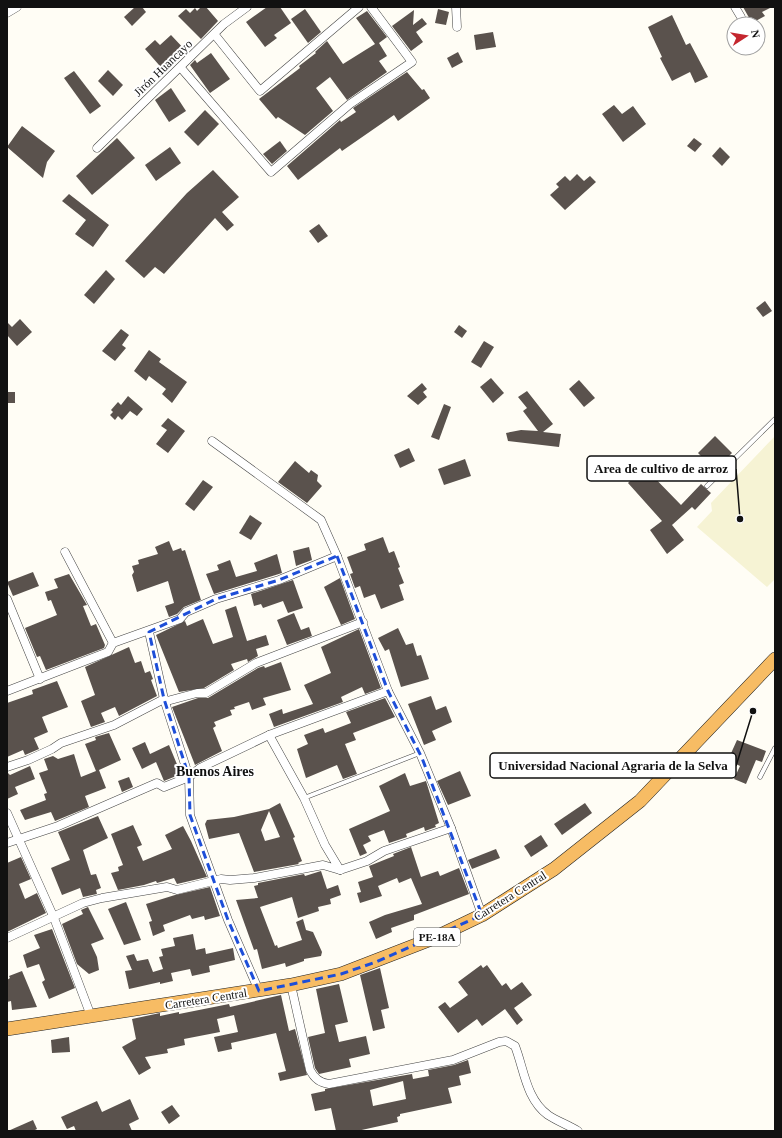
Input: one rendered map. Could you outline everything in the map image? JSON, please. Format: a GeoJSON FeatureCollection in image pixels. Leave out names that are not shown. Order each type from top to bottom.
{"type":"FeatureCollection","features":[{"type":"Feature","properties":{"kind":"highway","name":"Carretera Central"},"geometry":{"type":"LineString","coordinates":[[7,1029],[259,991],[341,974],[376,962],[434,938],[482,914],[554,869],[640,802],[775,659]]}},
{"type":"Feature","properties":{"kind":"street"},"geometry":{"type":"LineString","coordinates":[[7,13],[17,7]]}},
{"type":"Feature","properties":{"kind":"street","name":"Jirón Huancayo"},"geometry":{"type":"LineString","coordinates":[[97,148],[215,35],[224,24],[247,7]]}},
{"type":"Feature","properties":{"kind":"street"},"geometry":{"type":"LineString","coordinates":[[215,35],[260,91],[359,7]]}},
{"type":"Feature","properties":{"kind":"street"},"geometry":{"type":"LineString","coordinates":[[181,68],[271,172],[350,104],[412,62],[371,7]]}},
{"type":"Feature","properties":{"kind":"street"},"geometry":{"type":"LineString","coordinates":[[456,7],[457,27]]}},
{"type":"Feature","properties":{"kind":"street"},"geometry":{"type":"LineString","coordinates":[[735,7],[740,16]]}},
{"type":"Feature","properties":{"kind":"street"},"geometry":{"type":"LineString","coordinates":[[212,441],[320,520],[337,556],[388,691],[420,753],[451,828],[482,914]]}},
{"type":"Feature","properties":{"kind":"street"},"geometry":{"type":"LineString","coordinates":[[65,552],[113,643]]}},
{"type":"Feature","properties":{"kind":"street"},"geometry":{"type":"LineString","coordinates":[[7,691],[108,652],[113,643],[148,632],[180,619],[186,612],[216,599],[279,580],[337,556]]}},
{"type":"Feature","properties":{"kind":"street"},"geometry":{"type":"LineString","coordinates":[[7,599],[40,679]]}},
{"type":"Feature","properties":{"kind":"street"},"geometry":{"type":"LineString","coordinates":[[7,767],[34,758],[52,749],[61,742],[114,725],[164,699],[167,701],[197,693],[206,694],[256,663],[363,622]]}},
{"type":"Feature","properties":{"kind":"street"},"geometry":{"type":"LineString","coordinates":[[148,632],[164,699],[189,777],[190,815],[228,920],[259,991]]}},
{"type":"Feature","properties":{"kind":"street"},"geometry":{"type":"LineString","coordinates":[[7,843],[58,826],[157,783],[164,787],[189,777],[200,768],[270,735],[388,691]]}},
{"type":"Feature","properties":{"kind":"street"},"geometry":{"type":"LineString","coordinates":[[270,735],[304,798],[325,845],[340,870]]}},
{"type":"Feature","properties":{"kind":"street"},"geometry":{"type":"LineString","coordinates":[[7,813],[54,918],[91,1016]]}},
{"type":"Feature","properties":{"kind":"street"},"geometry":{"type":"LineString","coordinates":[[7,938],[83,904],[102,898],[167,886],[178,890],[215,882],[221,879],[254,878],[323,865],[340,870],[367,860],[384,851],[451,828]]}},
{"type":"Feature","properties":{"kind":"street"},"geometry":{"type":"LineString","coordinates":[[291,984],[310,1070],[314,1077],[321,1082],[329,1084],[453,1060],[499,1042],[506,1041],[515,1046],[529,1091],[536,1102],[548,1116],[578,1131]]}},
{"type":"Feature","properties":{"kind":"lane"},"geometry":{"type":"LineString","coordinates":[[707,486],[775,418]]}},
{"type":"Feature","properties":{"kind":"lane"},"geometry":{"type":"LineString","coordinates":[[760,777],[775,748]]}},
{"type":"Feature","properties":{"kind":"lane"},"geometry":{"type":"LineString","coordinates":[[304,798],[420,753]]}},
{"type":"Feature","properties":{"kind":"highlighted area"},"geometry":{"type":"Polygon","coordinates":[[[337,556],[388,691],[422,758],[482,915],[376,962],[341,974],[259,991],[228,920],[190,815],[189,777],[164,699],[149,632],[216,599],[279,580],[337,556]]]}},
{"type":"Feature","properties":{"kind":"shaded area"},"geometry":{"type":"Polygon","coordinates":[[[775,436],[775,579],[767,587],[697,527],[712,511],[711,503],[775,436]]]}},
{"type":"Feature","properties":{"kind":"building"},"geometry":{"type":"Polygon","coordinates":[[[135,7],[142,7],[146,12],[132,26],[124,17],[135,7]]]}},
{"type":"Feature","properties":{"kind":"building"},"geometry":{"type":"Polygon","coordinates":[[[201,7],[206,7],[218,21],[201,39],[178,16],[186,9],[190,13],[195,8],[197,11],[201,7]]]}},
{"type":"Feature","properties":{"kind":"building"},"geometry":{"type":"Polygon","coordinates":[[[267,7],[280,7],[291,23],[274,35],[277,38],[265,47],[246,22],[267,7]]]}},
{"type":"Feature","properties":{"kind":"building"},"geometry":{"type":"Polygon","coordinates":[[[743,7],[772,7],[762,12],[765,16],[748,16],[743,7]]]}},
{"type":"Feature","properties":{"kind":"building"},"geometry":{"type":"Polygon","coordinates":[[[305,9],[321,32],[308,43],[291,19],[305,9]]]}},
{"type":"Feature","properties":{"kind":"building"},"geometry":{"type":"Polygon","coordinates":[[[438,9],[449,12],[446,25],[435,23],[438,9]]]}},
{"type":"Feature","properties":{"kind":"building"},"geometry":{"type":"Polygon","coordinates":[[[414,10],[413,25],[422,18],[427,24],[416,32],[423,42],[411,51],[392,26],[414,10]]]}},
{"type":"Feature","properties":{"kind":"building"},"geometry":{"type":"Polygon","coordinates":[[[367,11],[387,37],[379,43],[387,56],[379,61],[387,72],[347,100],[330,77],[316,88],[333,111],[305,135],[278,117],[276,119],[259,99],[300,68],[299,66],[316,53],[315,52],[327,41],[343,64],[375,44],[356,18],[367,11]]]}},
{"type":"Feature","properties":{"kind":"building"},"geometry":{"type":"Polygon","coordinates":[[[672,15],[686,45],[690,43],[708,77],[695,83],[690,72],[672,81],[660,58],[662,57],[648,27],[672,15]]]}},
{"type":"Feature","properties":{"kind":"building"},"geometry":{"type":"Polygon","coordinates":[[[493,32],[496,47],[476,50],[474,35],[493,32]]]}},
{"type":"Feature","properties":{"kind":"building"},"geometry":{"type":"Polygon","coordinates":[[[171,35],[187,52],[166,73],[145,49],[155,40],[160,45],[171,35]]]}},
{"type":"Feature","properties":{"kind":"building"},"geometry":{"type":"Polygon","coordinates":[[[458,52],[463,62],[452,68],[447,58],[458,52]]]}},
{"type":"Feature","properties":{"kind":"building"},"geometry":{"type":"Polygon","coordinates":[[[211,53],[230,79],[210,93],[190,65],[195,60],[197,63],[211,53]]]}},
{"type":"Feature","properties":{"kind":"building"},"geometry":{"type":"Polygon","coordinates":[[[108,70],[123,85],[113,96],[98,81],[108,70]]]}},
{"type":"Feature","properties":{"kind":"building"},"geometry":{"type":"Polygon","coordinates":[[[74,71],[101,106],[90,114],[64,78],[74,71]]]}},
{"type":"Feature","properties":{"kind":"building"},"geometry":{"type":"Polygon","coordinates":[[[407,72],[422,90],[424,89],[430,98],[398,121],[394,115],[342,151],[340,148],[298,180],[287,166],[340,120],[341,122],[356,112],[353,108],[407,72]]]}},
{"type":"Feature","properties":{"kind":"building"},"geometry":{"type":"Polygon","coordinates":[[[171,88],[186,111],[169,122],[155,100],[171,88]]]}},
{"type":"Feature","properties":{"kind":"building"},"geometry":{"type":"Polygon","coordinates":[[[614,105],[622,114],[633,106],[646,124],[623,142],[602,114],[614,105]]]}},
{"type":"Feature","properties":{"kind":"building"},"geometry":{"type":"Polygon","coordinates":[[[205,110],[219,124],[198,146],[184,132],[205,110]]]}},
{"type":"Feature","properties":{"kind":"building"},"geometry":{"type":"Polygon","coordinates":[[[22,126],[55,151],[47,162],[43,178],[7,147],[22,126]]]}},
{"type":"Feature","properties":{"kind":"building"},"geometry":{"type":"Polygon","coordinates":[[[117,138],[135,158],[92,195],[76,176],[117,138]]]}},
{"type":"Feature","properties":{"kind":"building"},"geometry":{"type":"Polygon","coordinates":[[[694,138],[702,144],[695,152],[687,146],[694,138]]]}},
{"type":"Feature","properties":{"kind":"building"},"geometry":{"type":"Polygon","coordinates":[[[280,141],[287,151],[272,164],[263,154],[280,141]]]}},
{"type":"Feature","properties":{"kind":"building"},"geometry":{"type":"Polygon","coordinates":[[[170,147],[181,163],[156,181],[145,165],[170,147]]]}},
{"type":"Feature","properties":{"kind":"building"},"geometry":{"type":"Polygon","coordinates":[[[720,147],[730,157],[722,166],[712,156],[720,147]]]}},
{"type":"Feature","properties":{"kind":"building"},"geometry":{"type":"Polygon","coordinates":[[[213,170],[239,197],[222,212],[234,225],[227,231],[215,218],[164,274],[155,267],[144,278],[125,261],[187,193],[213,170]]]}},
{"type":"Feature","properties":{"kind":"building"},"geometry":{"type":"Polygon","coordinates":[[[577,174],[584,181],[590,176],[596,182],[565,210],[550,195],[559,187],[556,184],[565,176],[570,181],[577,174]]]}},
{"type":"Feature","properties":{"kind":"building"},"geometry":{"type":"Polygon","coordinates":[[[69,194],[109,225],[93,247],[75,234],[86,220],[62,201],[69,194]]]}},
{"type":"Feature","properties":{"kind":"building"},"geometry":{"type":"Polygon","coordinates":[[[319,224],[328,236],[318,243],[309,231],[319,224]]]}},
{"type":"Feature","properties":{"kind":"building"},"geometry":{"type":"Polygon","coordinates":[[[106,270],[115,279],[94,304],[84,295],[106,270]]]}},
{"type":"Feature","properties":{"kind":"building"},"geometry":{"type":"Polygon","coordinates":[[[765,301],[772,311],[763,317],[756,308],[765,301]]]}},
{"type":"Feature","properties":{"kind":"building"},"geometry":{"type":"Polygon","coordinates":[[[20,319],[32,332],[17,346],[7,335],[7,322],[12,327],[20,319]]]}},
{"type":"Feature","properties":{"kind":"building"},"geometry":{"type":"Polygon","coordinates":[[[459,325],[467,331],[462,338],[454,332],[459,325]]]}},
{"type":"Feature","properties":{"kind":"building"},"geometry":{"type":"Polygon","coordinates":[[[121,329],[129,335],[122,345],[126,348],[115,361],[102,351],[121,329]]]}},
{"type":"Feature","properties":{"kind":"building"},"geometry":{"type":"Polygon","coordinates":[[[484,341],[494,347],[481,368],[471,362],[484,341]]]}},
{"type":"Feature","properties":{"kind":"building"},"geometry":{"type":"Polygon","coordinates":[[[149,350],[161,359],[159,362],[187,382],[172,403],[162,394],[166,389],[149,376],[146,381],[134,371],[149,350]]]}},
{"type":"Feature","properties":{"kind":"building"},"geometry":{"type":"Polygon","coordinates":[[[491,378],[504,393],[493,403],[480,387],[491,378]]]}},
{"type":"Feature","properties":{"kind":"building"},"geometry":{"type":"Polygon","coordinates":[[[579,380],[595,398],[584,407],[569,389],[579,380]]]}},
{"type":"Feature","properties":{"kind":"building"},"geometry":{"type":"Polygon","coordinates":[[[422,383],[427,389],[423,392],[427,397],[418,405],[407,396],[422,383]]]}},
{"type":"Feature","properties":{"kind":"building"},"geometry":{"type":"Polygon","coordinates":[[[527,391],[553,424],[543,432],[561,434],[559,447],[508,441],[506,433],[521,430],[538,431],[523,411],[527,408],[518,397],[527,391]]]}},
{"type":"Feature","properties":{"kind":"building"},"geometry":{"type":"Polygon","coordinates":[[[7,392],[15,392],[15,403],[7,403],[7,392]]]}},
{"type":"Feature","properties":{"kind":"building"},"geometry":{"type":"Polygon","coordinates":[[[128,396],[143,409],[137,416],[130,411],[122,420],[118,416],[115,420],[110,415],[113,412],[111,410],[118,402],[121,405],[128,396]]]}},
{"type":"Feature","properties":{"kind":"building"},"geometry":{"type":"Polygon","coordinates":[[[444,404],[451,407],[439,440],[431,437],[444,404]]]}},
{"type":"Feature","properties":{"kind":"building"},"geometry":{"type":"Polygon","coordinates":[[[168,418],[185,431],[168,453],[156,444],[167,430],[161,426],[168,418]]]}},
{"type":"Feature","properties":{"kind":"building"},"geometry":{"type":"Polygon","coordinates":[[[715,436],[732,453],[715,470],[698,453],[715,436]]]}},
{"type":"Feature","properties":{"kind":"building"},"geometry":{"type":"Polygon","coordinates":[[[409,448],[415,461],[400,468],[394,455],[409,448]]]}},
{"type":"Feature","properties":{"kind":"building"},"geometry":{"type":"Polygon","coordinates":[[[465,459],[471,476],[444,485],[438,469],[465,459]]]}},
{"type":"Feature","properties":{"kind":"building"},"geometry":{"type":"Polygon","coordinates":[[[295,461],[309,473],[311,470],[318,475],[317,481],[322,486],[307,503],[278,482],[295,461]]]}},
{"type":"Feature","properties":{"kind":"building"},"geometry":{"type":"Polygon","coordinates":[[[644,467],[681,505],[701,484],[711,493],[695,510],[692,507],[672,525],[684,540],[667,554],[650,530],[662,521],[628,483],[644,467]]]}},
{"type":"Feature","properties":{"kind":"building"},"geometry":{"type":"Polygon","coordinates":[[[203,480],[213,487],[194,511],[185,504],[203,480]]]}},
{"type":"Feature","properties":{"kind":"building"},"geometry":{"type":"Polygon","coordinates":[[[250,515],[262,523],[251,540],[239,533],[250,515]]]}},
{"type":"Feature","properties":{"kind":"building"},"geometry":{"type":"Polygon","coordinates":[[[383,537],[389,553],[394,551],[400,567],[398,568],[404,583],[399,585],[404,600],[381,609],[375,594],[364,598],[360,586],[355,588],[350,574],[353,573],[347,557],[366,550],[364,544],[383,537]]]}},
{"type":"Feature","properties":{"kind":"building"},"geometry":{"type":"Polygon","coordinates":[[[169,541],[173,551],[181,548],[182,551],[185,550],[201,600],[184,607],[177,614],[169,617],[165,606],[174,603],[168,581],[137,592],[132,575],[134,572],[132,566],[139,564],[138,560],[158,554],[155,547],[169,541]]]}},
{"type":"Feature","properties":{"kind":"building"},"geometry":{"type":"Polygon","coordinates":[[[309,547],[312,560],[296,566],[293,551],[309,547]]]}},
{"type":"Feature","properties":{"kind":"building"},"geometry":{"type":"Polygon","coordinates":[[[277,554],[282,573],[214,594],[206,574],[219,570],[217,565],[230,560],[236,577],[257,571],[254,563],[277,554]]]}},
{"type":"Feature","properties":{"kind":"building"},"geometry":{"type":"Polygon","coordinates":[[[33,572],[39,586],[13,596],[7,582],[33,572]]]}},
{"type":"Feature","properties":{"kind":"building"},"geometry":{"type":"Polygon","coordinates":[[[69,574],[87,605],[83,606],[91,626],[96,624],[105,645],[104,648],[46,670],[40,656],[37,657],[25,628],[57,615],[51,600],[48,601],[45,592],[58,588],[54,579],[69,574]]]}},
{"type":"Feature","properties":{"kind":"building"},"geometry":{"type":"Polygon","coordinates":[[[340,578],[355,619],[341,625],[324,587],[340,578]]]}},
{"type":"Feature","properties":{"kind":"building"},"geometry":{"type":"Polygon","coordinates":[[[293,580],[303,608],[288,613],[283,601],[263,608],[261,604],[254,606],[251,594],[293,580]]]}},
{"type":"Feature","properties":{"kind":"building"},"geometry":{"type":"Polygon","coordinates":[[[236,606],[247,641],[266,635],[269,645],[256,649],[258,656],[248,662],[247,659],[231,664],[234,670],[204,688],[179,692],[156,635],[185,621],[187,626],[203,619],[213,644],[233,637],[225,610],[236,606]]]}},
{"type":"Feature","properties":{"kind":"building"},"geometry":{"type":"Polygon","coordinates":[[[294,613],[301,630],[309,627],[312,636],[287,645],[277,620],[294,613]]]}},
{"type":"Feature","properties":{"kind":"building"},"geometry":{"type":"Polygon","coordinates":[[[398,628],[406,645],[413,643],[417,656],[421,655],[429,679],[401,687],[389,649],[385,651],[378,638],[398,628]]]}},
{"type":"Feature","properties":{"kind":"building"},"geometry":{"type":"Polygon","coordinates":[[[359,629],[381,688],[365,694],[362,687],[341,697],[343,702],[274,727],[269,714],[282,709],[283,714],[313,704],[304,685],[331,673],[321,647],[359,629]]]}},
{"type":"Feature","properties":{"kind":"building"},"geometry":{"type":"Polygon","coordinates":[[[129,647],[135,663],[141,661],[145,673],[150,671],[153,679],[151,680],[157,696],[119,716],[115,707],[101,713],[105,722],[91,727],[81,701],[95,695],[85,667],[129,647]]]}},
{"type":"Feature","properties":{"kind":"building"},"geometry":{"type":"Polygon","coordinates":[[[281,662],[291,690],[263,698],[266,705],[252,710],[249,702],[234,707],[235,709],[230,710],[232,715],[214,722],[216,726],[213,728],[222,751],[195,765],[172,707],[198,698],[208,698],[258,668],[264,666],[265,668],[281,662]]]}},
{"type":"Feature","properties":{"kind":"building"},"geometry":{"type":"Polygon","coordinates":[[[57,681],[68,707],[42,717],[48,732],[34,738],[39,749],[25,755],[23,750],[7,757],[7,703],[33,694],[32,690],[57,681]]]}},
{"type":"Feature","properties":{"kind":"building"},"geometry":{"type":"Polygon","coordinates":[[[431,696],[436,710],[446,706],[452,722],[432,731],[436,740],[424,745],[408,704],[431,696]]]}},
{"type":"Feature","properties":{"kind":"building"},"geometry":{"type":"Polygon","coordinates":[[[385,698],[395,717],[353,733],[356,740],[345,744],[357,774],[343,779],[337,765],[306,778],[297,749],[308,744],[304,735],[323,728],[325,733],[351,723],[346,712],[385,698]]]}},
{"type":"Feature","properties":{"kind":"building"},"geometry":{"type":"Polygon","coordinates":[[[109,733],[121,760],[99,770],[106,788],[85,796],[89,807],[55,821],[51,812],[25,820],[20,810],[46,800],[44,794],[47,793],[39,773],[48,770],[44,759],[53,756],[58,759],[74,754],[81,777],[96,771],[85,744],[96,740],[95,737],[109,733]]]}},
{"type":"Feature","properties":{"kind":"building"},"geometry":{"type":"Polygon","coordinates":[[[737,740],[766,751],[762,762],[756,760],[746,784],[734,779],[740,766],[728,760],[737,740]]]}},
{"type":"Feature","properties":{"kind":"building"},"geometry":{"type":"Polygon","coordinates":[[[145,742],[150,754],[169,745],[181,774],[164,781],[156,762],[142,769],[132,748],[145,742]]]}},
{"type":"Feature","properties":{"kind":"building"},"geometry":{"type":"Polygon","coordinates":[[[30,766],[35,779],[15,787],[18,794],[7,799],[7,772],[10,775],[30,766]]]}},
{"type":"Feature","properties":{"kind":"building"},"geometry":{"type":"Polygon","coordinates":[[[460,771],[471,796],[448,805],[437,781],[460,771]]]}},
{"type":"Feature","properties":{"kind":"building"},"geometry":{"type":"Polygon","coordinates":[[[405,773],[410,786],[426,781],[439,823],[435,825],[436,827],[425,831],[424,827],[406,834],[407,837],[389,843],[384,830],[368,836],[371,841],[363,845],[367,853],[360,856],[349,829],[390,811],[379,786],[405,773]]]}},
{"type":"Feature","properties":{"kind":"building"},"geometry":{"type":"Polygon","coordinates":[[[129,777],[133,787],[122,792],[118,781],[129,777]]]}},
{"type":"Feature","properties":{"kind":"building"},"geometry":{"type":"Polygon","coordinates":[[[280,803],[295,837],[293,838],[302,861],[298,863],[299,864],[254,872],[239,833],[209,839],[205,824],[207,820],[234,817],[269,809],[280,803]],[[269,811],[261,830],[265,841],[280,837],[269,811]]]}},
{"type":"Feature","properties":{"kind":"building"},"geometry":{"type":"Polygon","coordinates":[[[585,803],[592,813],[562,835],[554,824],[585,803]]]}},
{"type":"Feature","properties":{"kind":"building"},"geometry":{"type":"Polygon","coordinates":[[[98,816],[108,838],[83,850],[91,875],[96,874],[101,888],[96,890],[97,894],[83,897],[80,888],[62,895],[51,868],[70,860],[58,832],[98,816]]]}},
{"type":"Feature","properties":{"kind":"building"},"geometry":{"type":"Polygon","coordinates":[[[133,825],[142,845],[137,847],[143,861],[172,849],[165,835],[183,826],[207,877],[177,884],[174,878],[157,883],[156,881],[118,890],[111,873],[119,871],[118,867],[123,865],[111,834],[133,825]]]}},
{"type":"Feature","properties":{"kind":"building"},"geometry":{"type":"Polygon","coordinates":[[[541,835],[548,846],[531,857],[524,846],[541,835]]]}},
{"type":"Feature","properties":{"kind":"building"},"geometry":{"type":"Polygon","coordinates":[[[411,847],[421,877],[438,871],[440,876],[459,868],[469,894],[414,915],[414,920],[391,928],[392,932],[376,939],[369,922],[385,915],[422,904],[411,878],[399,883],[397,878],[378,886],[382,896],[360,903],[357,893],[361,892],[358,882],[373,877],[369,866],[411,847]]]}},
{"type":"Feature","properties":{"kind":"building"},"geometry":{"type":"Polygon","coordinates":[[[496,849],[500,858],[472,869],[468,860],[496,849]]]}},
{"type":"Feature","properties":{"kind":"building"},"geometry":{"type":"Polygon","coordinates":[[[21,857],[31,879],[19,884],[25,899],[37,893],[46,913],[7,932],[7,863],[21,857]]]}},
{"type":"Feature","properties":{"kind":"building"},"geometry":{"type":"Polygon","coordinates":[[[321,871],[327,889],[338,885],[341,895],[330,899],[331,904],[318,907],[319,911],[298,918],[292,897],[260,907],[275,946],[277,945],[278,948],[302,940],[296,922],[303,919],[306,930],[313,932],[322,952],[321,956],[304,959],[304,961],[286,967],[285,963],[262,969],[257,949],[254,950],[236,900],[258,898],[254,886],[258,885],[258,883],[304,874],[305,876],[321,871]]]}},
{"type":"Feature","properties":{"kind":"building"},"geometry":{"type":"Polygon","coordinates":[[[210,887],[220,916],[205,920],[204,916],[192,919],[190,915],[163,925],[165,931],[153,936],[149,922],[152,921],[146,904],[175,895],[210,887]]]}},
{"type":"Feature","properties":{"kind":"building"},"geometry":{"type":"Polygon","coordinates":[[[126,902],[141,940],[124,945],[108,909],[126,902]]]}},
{"type":"Feature","properties":{"kind":"building"},"geometry":{"type":"Polygon","coordinates":[[[88,907],[104,939],[91,944],[97,957],[99,970],[89,974],[77,964],[62,924],[83,914],[81,910],[88,907]]]}},
{"type":"Feature","properties":{"kind":"building"},"geometry":{"type":"Polygon","coordinates":[[[52,929],[75,988],[49,999],[42,982],[45,980],[39,964],[27,968],[23,955],[40,948],[34,935],[52,929]]]}},
{"type":"Feature","properties":{"kind":"building"},"geometry":{"type":"Polygon","coordinates":[[[193,934],[196,950],[205,948],[206,954],[233,948],[235,960],[209,966],[210,972],[192,976],[190,969],[171,973],[173,981],[160,984],[160,982],[129,989],[125,971],[132,970],[126,956],[134,954],[137,961],[148,959],[153,972],[163,969],[159,957],[163,956],[161,949],[175,946],[173,938],[193,934]]]}},
{"type":"Feature","properties":{"kind":"building"},"geometry":{"type":"Polygon","coordinates":[[[481,965],[483,968],[487,965],[502,986],[506,983],[511,990],[522,982],[532,995],[514,1008],[523,1020],[517,1025],[505,1009],[482,1026],[477,1019],[458,1033],[438,1007],[445,1002],[450,1008],[468,995],[458,982],[481,965]]]}},
{"type":"Feature","properties":{"kind":"building"},"geometry":{"type":"Polygon","coordinates":[[[380,968],[389,1008],[381,1010],[385,1028],[373,1031],[360,975],[380,968]]]}},
{"type":"Feature","properties":{"kind":"building"},"geometry":{"type":"Polygon","coordinates":[[[22,971],[37,1007],[12,1010],[11,1001],[7,1002],[7,980],[10,978],[9,976],[22,971]]]}},
{"type":"Feature","properties":{"kind":"building"},"geometry":{"type":"Polygon","coordinates":[[[339,984],[348,1022],[335,1025],[339,1042],[366,1036],[370,1054],[349,1059],[351,1067],[319,1074],[315,1068],[308,1037],[325,1033],[316,989],[339,984]]]}},
{"type":"Feature","properties":{"kind":"building"},"geometry":{"type":"Polygon","coordinates":[[[281,995],[289,1031],[295,1029],[307,1075],[280,1081],[278,1073],[286,1071],[276,1033],[231,1043],[232,1049],[218,1052],[214,1037],[238,1032],[234,1015],[217,1019],[220,1032],[184,1039],[185,1045],[167,1049],[168,1053],[145,1057],[151,1068],[139,1075],[122,1047],[136,1039],[132,1019],[160,1013],[160,1016],[179,1012],[179,1014],[229,1004],[230,1007],[281,995]]]}},
{"type":"Feature","properties":{"kind":"building"},"geometry":{"type":"Polygon","coordinates":[[[69,1037],[70,1052],[52,1053],[51,1040],[69,1037]]]}},
{"type":"Feature","properties":{"kind":"building"},"geometry":{"type":"Polygon","coordinates":[[[468,1060],[471,1073],[459,1076],[461,1085],[448,1088],[452,1103],[400,1114],[400,1116],[397,1117],[398,1122],[357,1131],[336,1131],[331,1108],[315,1111],[311,1094],[325,1091],[325,1089],[412,1074],[413,1079],[429,1076],[428,1070],[454,1065],[468,1060]],[[403,1081],[370,1090],[373,1106],[406,1099],[403,1081]]]}},
{"type":"Feature","properties":{"kind":"building"},"geometry":{"type":"Polygon","coordinates":[[[130,1099],[139,1119],[129,1124],[132,1131],[76,1131],[74,1126],[67,1129],[61,1117],[97,1101],[102,1112],[130,1099]]]}},
{"type":"Feature","properties":{"kind":"building"},"geometry":{"type":"Polygon","coordinates":[[[172,1105],[180,1116],[169,1124],[161,1112],[172,1105]]]}},
{"type":"Feature","properties":{"kind":"building"},"geometry":{"type":"Polygon","coordinates":[[[33,1120],[37,1129],[33,1131],[8,1131],[33,1120]]]}},
{"type":"Feature","properties":{"kind":"place","name":"Area de cultivo de arroz"},"geometry":{"type":"Point","coordinates":[740,519]}},
{"type":"Feature","properties":{"kind":"place","name":"Universidad Nacional Agraria de la Selva"},"geometry":{"type":"Point","coordinates":[753,711]}},
{"type":"Feature","properties":{"kind":"district","name":"Buenos Aires"},"geometry":{"type":"Point","coordinates":[215,771]}}]}
